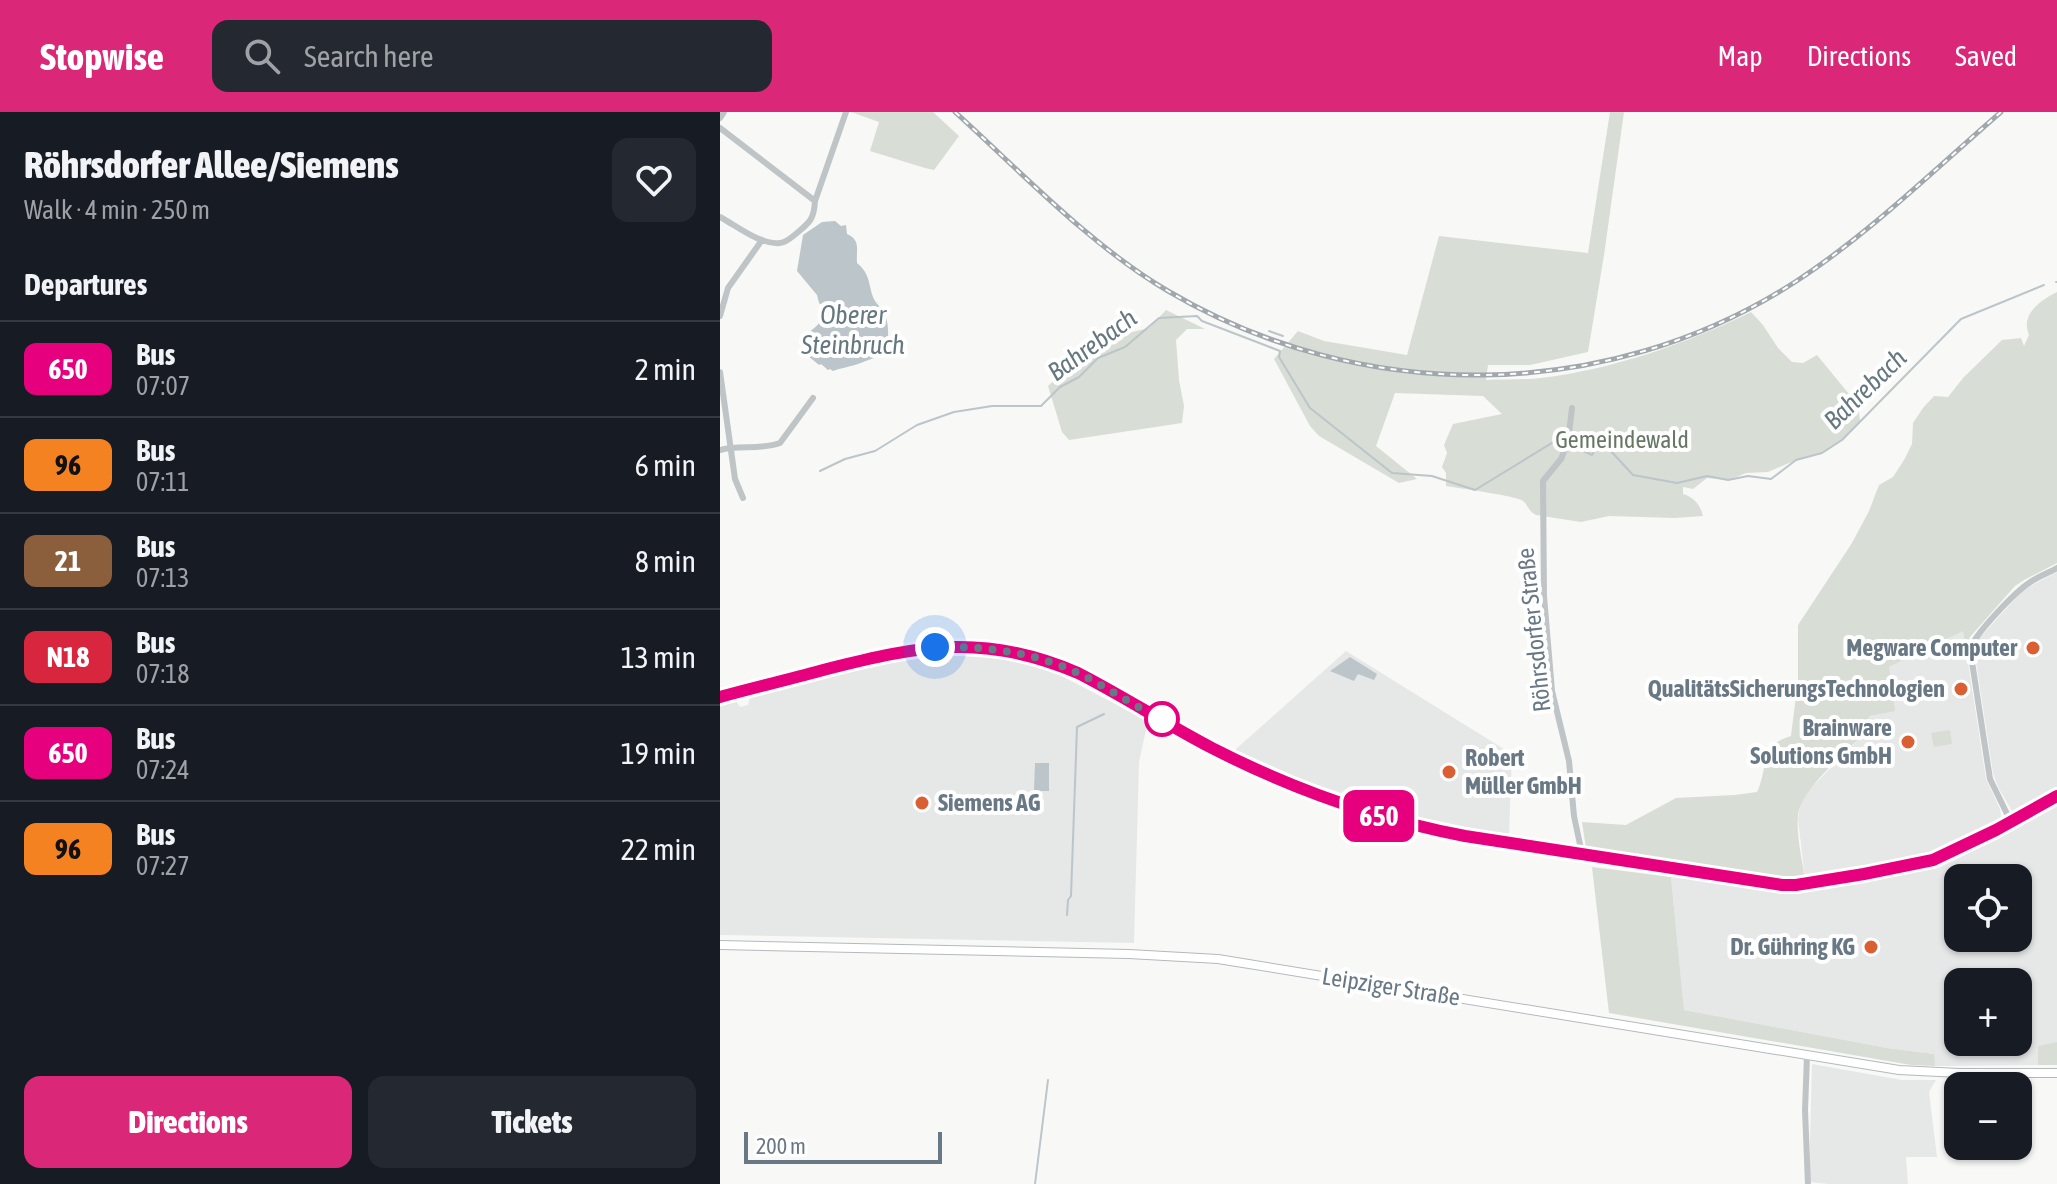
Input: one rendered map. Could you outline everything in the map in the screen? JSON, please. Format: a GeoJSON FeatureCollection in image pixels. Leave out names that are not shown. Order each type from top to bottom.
{"type":"FeatureCollection","features":[{"type":"Feature","properties":{"kind":"main road","name":"Leipziger Straße"},"geometry":{"type":"LineString","coordinates":[[720,945],[1189,956],[1921,1072],[2057,1073]]}},
{"type":"Feature","properties":{"kind":"street"},"geometry":{"type":"LineString","coordinates":[[720,118],[724,112]]}},
{"type":"Feature","properties":{"kind":"street"},"geometry":{"type":"LineString","coordinates":[[720,217],[762,240],[781,243],[809,223],[846,112]]}},
{"type":"Feature","properties":{"kind":"street"},"geometry":{"type":"LineString","coordinates":[[720,128],[815,201]]}},
{"type":"Feature","properties":{"kind":"street"},"geometry":{"type":"LineString","coordinates":[[720,316],[728,288],[762,240]]}},
{"type":"Feature","properties":{"kind":"street"},"geometry":{"type":"LineString","coordinates":[[720,372],[735,479],[743,498]]}},
{"type":"Feature","properties":{"kind":"street"},"geometry":{"type":"LineString","coordinates":[[720,450],[780,443],[813,398]]}},
{"type":"Feature","properties":{"kind":"street","name":"Röhrsdorfer Straße"},"geometry":{"type":"LineString","coordinates":[[1572,408],[1568,442],[1561,459],[1543,481],[1543,581],[1552,691],[1569,761],[1574,816],[1582,854]]}},
{"type":"Feature","properties":{"kind":"street"},"geometry":{"type":"LineString","coordinates":[[2011,822],[1990,779],[1970,649],[1977,636],[2020,589],[2057,568]]}},
{"type":"Feature","properties":{"kind":"street"},"geometry":{"type":"LineString","coordinates":[[720,697],[917,649],[968,647],[1012,652],[1078,673],[1238,761],[1360,810],[1439,831],[1782,885],[1921,864],[1948,854],[2057,796]]}},
{"type":"Feature","properties":{"kind":"street"},"geometry":{"type":"LineString","coordinates":[[1807,1056],[1805,1110],[1808,1184]]}},
{"type":"Feature","properties":{"kind":"shaded area"},"geometry":{"type":"Polygon","coordinates":[[[2057,572],[2057,790],[2012,811],[1993,773],[1974,649],[1976,642],[2023,590],[2057,572]]]}},
{"type":"Feature","properties":{"kind":"shaded area"},"geometry":{"type":"Polygon","coordinates":[[[1963,630],[1986,779],[2001,817],[1996,824],[1927,858],[1805,879],[1798,819],[1800,805],[1808,791],[1870,728],[1868,716],[1889,667],[1963,630]]]}},
{"type":"Feature","properties":{"kind":"shaded area","name":"Robert Müller GmbH"},"geometry":{"type":"Polygon","coordinates":[[[1346,651],[1512,754],[1509,836],[1409,815],[1308,782],[1235,750],[1346,651]]]}},
{"type":"Feature","properties":{"kind":"shaded area"},"geometry":{"type":"Polygon","coordinates":[[[947,655],[1006,659],[1052,671],[1148,721],[1139,762],[1134,943],[720,935],[720,705],[736,701],[740,707],[748,705],[750,697],[899,660],[947,655]]]}},
{"type":"Feature","properties":{"kind":"shaded area"},"geometry":{"type":"Polygon","coordinates":[[[2057,800],[2057,1042],[2038,1047],[2038,1065],[1935,1066],[1933,1054],[1684,1010],[1671,877],[1805,889],[1855,880],[1870,882],[1876,877],[1929,869],[2057,800]]]}},
{"type":"Feature","properties":{"kind":"shaded area"},"geometry":{"type":"Polygon","coordinates":[[[1812,1064],[1902,1080],[1936,1080],[1929,1092],[1937,1157],[1906,1157],[1908,1184],[1809,1182],[1812,1064]]]}},
{"type":"Feature","properties":{"kind":"green space"},"geometry":{"type":"Polygon","coordinates":[[[851,112],[933,112],[959,136],[934,170],[925,168],[870,151],[879,122],[851,112]]]}},
{"type":"Feature","properties":{"kind":"green space","name":"Gemeindewald"},"geometry":{"type":"Polygon","coordinates":[[[1610,112],[1624,112],[1588,352],[1530,365],[1488,365],[1486,380],[1541,378],[1622,362],[1701,335],[1751,312],[1792,362],[1803,363],[1817,355],[1858,405],[1860,421],[1842,440],[1822,453],[1768,472],[1746,473],[1729,480],[1707,478],[1693,489],[1683,487],[1683,494],[1696,502],[1703,516],[1609,516],[1581,522],[1536,515],[1518,499],[1446,486],[1446,473],[1442,467],[1447,453],[1444,445],[1453,424],[1502,414],[1483,396],[1395,393],[1376,446],[1417,479],[1399,483],[1319,436],[1310,426],[1274,359],[1298,331],[1324,341],[1407,355],[1439,236],[1588,253],[1610,112]]]}},
{"type":"Feature","properties":{"kind":"green space"},"geometry":{"type":"Polygon","coordinates":[[[2057,292],[2057,563],[2015,586],[1970,637],[1966,649],[1963,631],[1889,667],[1895,711],[1869,716],[1870,728],[1817,781],[1801,804],[1798,831],[1805,879],[1784,880],[1586,848],[1582,822],[1626,825],[1676,798],[1757,792],[1769,750],[1791,736],[1798,680],[1798,625],[1852,543],[1879,485],[1893,477],[1904,460],[1912,444],[1913,423],[1934,396],[1948,397],[2002,340],[2021,338],[2024,346],[2029,335],[2027,321],[2030,314],[2057,292]]]}},
{"type":"Feature","properties":{"kind":"green space"},"geometry":{"type":"Polygon","coordinates":[[[1166,310],[1205,329],[1187,329],[1176,340],[1184,406],[1182,423],[1069,440],[1062,432],[1048,386],[1098,340],[1149,328],[1166,310]]]}},
{"type":"Feature","properties":{"kind":"green space"},"geometry":{"type":"Polygon","coordinates":[[[1950,730],[1952,744],[1934,747],[1931,733],[1950,730]]]}},
{"type":"Feature","properties":{"kind":"green space"},"geometry":{"type":"Polygon","coordinates":[[[1592,867],[1671,877],[1684,1010],[1934,1054],[1935,1066],[1911,1065],[1609,1013],[1592,867]]]}},
{"type":"Feature","properties":{"kind":"green space"},"geometry":{"type":"Polygon","coordinates":[[[2057,1042],[2057,1065],[2038,1065],[2038,1046],[2057,1042]]]}},
{"type":"Feature","properties":{"kind":"water","name":"Oberer Steinbruch"},"geometry":{"type":"Polygon","coordinates":[[[835,221],[841,226],[846,225],[847,234],[856,242],[857,263],[886,317],[888,334],[884,356],[833,371],[819,365],[802,351],[803,336],[819,324],[823,306],[797,271],[803,235],[822,222],[835,221]]]}},
{"type":"Feature","properties":{"kind":"water"},"geometry":{"type":"Polygon","coordinates":[[[1350,657],[1377,674],[1374,680],[1358,674],[1354,681],[1330,671],[1350,657]]]}},
{"type":"Feature","properties":{"kind":"water"},"geometry":{"type":"Polygon","coordinates":[[[1035,763],[1049,763],[1049,791],[1034,791],[1035,763]]]}},
{"type":"Feature","properties":{"kind":"waterway","name":"Bahrebach"},"geometry":{"type":"LineString","coordinates":[[1577,440],[1582,450],[1592,455],[1596,448],[1609,449],[1633,475],[1677,483],[1707,476],[1728,480],[1748,476],[1771,479],[1796,460],[1822,453],[1842,440],[1961,319],[2044,285]]}},
{"type":"Feature","properties":{"kind":"waterway","name":"Bahrebach"},"geometry":{"type":"LineString","coordinates":[[820,471],[845,459],[875,451],[917,425],[954,412],[992,406],[1041,406],[1098,358],[1125,347],[1159,318],[1197,316],[1202,321],[1280,351],[1279,357],[1310,408],[1392,473],[1432,476],[1475,490],[1560,438]]}},
{"type":"Feature","properties":{"kind":"waterway"},"geometry":{"type":"LineString","coordinates":[[1269,331],[1283,336]]}},
{"type":"Feature","properties":{"kind":"waterway"},"geometry":{"type":"LineString","coordinates":[[1067,915],[1071,896],[1077,727],[1104,714]]}},
{"type":"Feature","properties":{"kind":"waterway"},"geometry":{"type":"LineString","coordinates":[[1035,1184],[1048,1080]]}},
{"type":"Feature","properties":{"kind":"railway"},"geometry":{"type":"LineString","coordinates":[[955,112],[1084,230],[1139,273],[1168,291],[1243,328],[1321,355],[1401,370],[1483,375],[1564,369],[1644,351],[1722,322],[1795,282],[1849,243],[2001,112]]}},
{"type":"Feature","properties":{"kind":"bus line","name":"650"},"geometry":{"type":"LineString","coordinates":[[720,697],[904,651],[951,646],[1004,650],[1078,673],[1248,766],[1360,810],[1465,836],[1782,885],[1921,864],[1996,830],[2057,796]]}},
{"type":"Feature","properties":{"kind":"place","name":"Megware Computer"},"geometry":{"type":"Point","coordinates":[2033,648]}},
{"type":"Feature","properties":{"kind":"place","name":"QualitätsSicherungsTechnologien"},"geometry":{"type":"Point","coordinates":[1961,689]}},
{"type":"Feature","properties":{"kind":"place","name":"Brainware Solutions GmbH"},"geometry":{"type":"Point","coordinates":[1908,742]}},
{"type":"Feature","properties":{"kind":"place","name":"Robert Müller GmbH"},"geometry":{"type":"Point","coordinates":[1449,772]}},
{"type":"Feature","properties":{"kind":"place","name":"Siemens AG"},"geometry":{"type":"Point","coordinates":[922,803]}},
{"type":"Feature","properties":{"kind":"place","name":"Dr. Gühring KG"},"geometry":{"type":"Point","coordinates":[1871,947]}},
{"type":"Feature","properties":{"kind":"route"},"geometry":{"type":"LineString","coordinates":[[935,647],[1004,650],[1059,665],[1162,719]]}}]}
